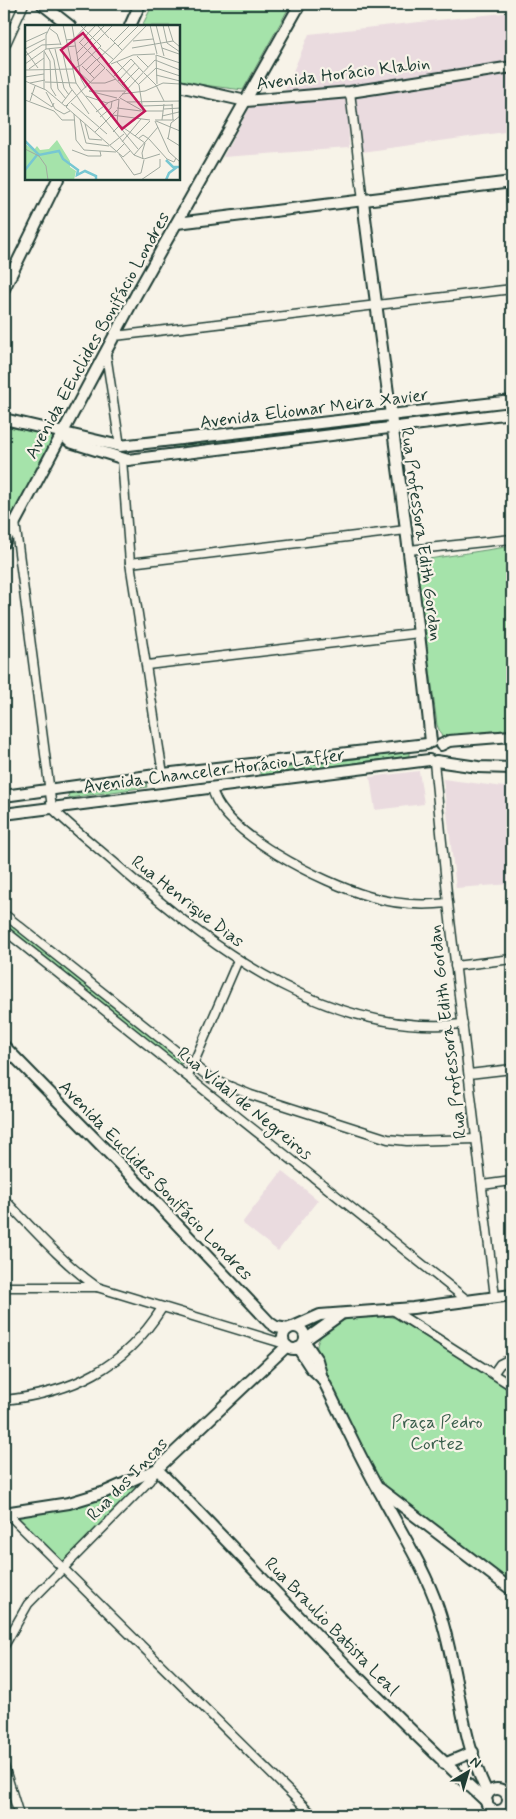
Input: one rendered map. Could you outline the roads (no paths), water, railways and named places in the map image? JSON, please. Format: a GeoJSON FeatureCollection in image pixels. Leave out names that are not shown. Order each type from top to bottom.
{"type":"FeatureCollection","features":[{"type":"Feature","properties":{"kind":"street"},"geometry":{"type":"LineString","coordinates":[[4,48],[24,4]]}},
{"type":"Feature","properties":{"kind":"street"},"geometry":{"type":"LineString","coordinates":[[42,4],[69,25]]}},
{"type":"Feature","properties":{"kind":"street"},"geometry":{"type":"LineString","coordinates":[[130,25],[140,4]]}},
{"type":"Feature","properties":{"kind":"street","name":"Avenida EEuclides Bonifácio Londres"},"geometry":{"type":"LineString","coordinates":[[4,542],[177,223],[300,4]]}},
{"type":"Feature","properties":{"kind":"street","name":"Avenida Horácio Klabin"},"geometry":{"type":"LineString","coordinates":[[180,86],[246,101],[350,92],[512,67]]}},
{"type":"Feature","properties":{"kind":"street","name":"Rua Professora Edith Gordan"},"geometry":{"type":"LineString","coordinates":[[350,92],[389,416],[409,550],[433,744],[424,753],[433,761],[455,966],[496,1298]]}},
{"type":"Feature","properties":{"kind":"street"},"geometry":{"type":"LineString","coordinates":[[4,289],[58,180]]}},
{"type":"Feature","properties":{"kind":"street"},"geometry":{"type":"LineString","coordinates":[[177,223],[512,182]]}},
{"type":"Feature","properties":{"kind":"street"},"geometry":{"type":"LineString","coordinates":[[116,336],[512,289]]}},
{"type":"Feature","properties":{"kind":"street"},"geometry":{"type":"LineString","coordinates":[[106,354],[120,446]]}},
{"type":"Feature","properties":{"kind":"street","name":"Avenida Eliomar Meira Xavier"},"geometry":{"type":"LineString","coordinates":[[62,434],[120,446],[512,401]]}},
{"type":"Feature","properties":{"kind":"street","name":"Avenida Eliomar Meira Xavier"},"geometry":{"type":"LineString","coordinates":[[122,459],[512,412]]}},
{"type":"Feature","properties":{"kind":"street"},"geometry":{"type":"LineString","coordinates":[[4,419],[62,434],[70,442],[122,459],[130,563],[163,774]]}},
{"type":"Feature","properties":{"kind":"street"},"geometry":{"type":"LineString","coordinates":[[15,522],[52,808]]}},
{"type":"Feature","properties":{"kind":"street"},"geometry":{"type":"LineString","coordinates":[[130,563],[406,530]]}},
{"type":"Feature","properties":{"kind":"street"},"geometry":{"type":"LineString","coordinates":[[409,550],[512,539]]}},
{"type":"Feature","properties":{"kind":"street"},"geometry":{"type":"LineString","coordinates":[[147,665],[419,633]]}},
{"type":"Feature","properties":{"kind":"street","name":"Avenida Chanceler Horácio Laffer"},"geometry":{"type":"LineString","coordinates":[[4,796],[163,774],[449,741],[512,736]]}},
{"type":"Feature","properties":{"kind":"street"},"geometry":{"type":"LineString","coordinates":[[433,744],[442,756],[433,761]]}},
{"type":"Feature","properties":{"kind":"street","name":"Avenida Chanceler Horácio Laffer"},"geometry":{"type":"LineString","coordinates":[[4,814],[433,761],[478,767],[512,768]]}},
{"type":"Feature","properties":{"kind":"street"},"geometry":{"type":"LineString","coordinates":[[212,787],[216,803],[225,814],[254,838],[297,867],[328,882],[369,896],[432,905],[448,903]]}},
{"type":"Feature","properties":{"kind":"street","name":"Rua Henrique Dias"},"geometry":{"type":"LineString","coordinates":[[52,808],[171,912],[238,960],[301,994],[373,1020],[407,1025],[463,1024]]}},
{"type":"Feature","properties":{"kind":"street","name":"Rua Vidal de Negreiros"},"geometry":{"type":"LineString","coordinates":[[4,914],[210,1078],[250,1095],[388,1139],[407,1141],[476,1139]]}},
{"type":"Feature","properties":{"kind":"street","name":"Rua Vidal de Negreiros"},"geometry":{"type":"LineString","coordinates":[[4,930],[467,1300]]}},
{"type":"Feature","properties":{"kind":"street"},"geometry":{"type":"LineString","coordinates":[[455,966],[512,959]]}},
{"type":"Feature","properties":{"kind":"street"},"geometry":{"type":"LineString","coordinates":[[188,1076],[238,960]]}},
{"type":"Feature","properties":{"kind":"street","name":"Avenida Euclides Bonifácio Londres"},"geometry":{"type":"LineString","coordinates":[[4,1046],[270,1323],[276,1327],[291,1328]]}},
{"type":"Feature","properties":{"kind":"street"},"geometry":{"type":"LineString","coordinates":[[468,1074],[512,1069]]}},
{"type":"Feature","properties":{"kind":"street"},"geometry":{"type":"LineString","coordinates":[[482,1185],[512,1181]]}},
{"type":"Feature","properties":{"kind":"street"},"geometry":{"type":"LineString","coordinates":[[4,1199],[53,1250],[78,1273],[98,1287],[286,1345],[303,1344],[340,1315]]}},
{"type":"Feature","properties":{"kind":"street"},"geometry":{"type":"LineString","coordinates":[[4,1287],[98,1287]]}},
{"type":"Feature","properties":{"kind":"street"},"geometry":{"type":"LineString","coordinates":[[286,1345],[284,1335],[291,1328],[312,1317],[512,1295]]}},
{"type":"Feature","properties":{"kind":"street"},"geometry":{"type":"LineString","coordinates":[[4,1400],[36,1397],[62,1390],[86,1379],[110,1365],[132,1347],[150,1328],[162,1308]]}},
{"type":"Feature","properties":{"kind":"street"},"geometry":{"type":"LineString","coordinates":[[391,1309],[512,1386]]}},
{"type":"Feature","properties":{"kind":"street"},"geometry":{"type":"LineString","coordinates":[[291,1328],[301,1329],[303,1344],[312,1368],[322,1378],[376,1486],[427,1580],[439,1608],[473,1752],[489,1805]]}},
{"type":"Feature","properties":{"kind":"street","name":"Rua dos Incas"},"geometry":{"type":"LineString","coordinates":[[4,1646],[28,1604],[149,1481],[157,1469],[286,1345]]}},
{"type":"Feature","properties":{"kind":"street"},"geometry":{"type":"LineString","coordinates":[[493,1374],[500,1364],[512,1358]]}},
{"type":"Feature","properties":{"kind":"street"},"geometry":{"type":"LineString","coordinates":[[5,1513],[68,1503],[105,1492],[157,1469]]}},
{"type":"Feature","properties":{"kind":"street","name":"Rua Braulio Batista Leal"},"geometry":{"type":"LineString","coordinates":[[157,1469],[444,1764],[489,1805]]}},
{"type":"Feature","properties":{"kind":"street"},"geometry":{"type":"LineString","coordinates":[[376,1486],[512,1590]]}},
{"type":"Feature","properties":{"kind":"street"},"geometry":{"type":"LineString","coordinates":[[5,1513],[313,1815]]}},
{"type":"Feature","properties":{"kind":"street"},"geometry":{"type":"LineString","coordinates":[[444,1764],[473,1752]]}},
{"type":"Feature","properties":{"kind":"street"},"geometry":{"type":"LineString","coordinates":[[4,1766],[19,1815]]}},
{"type":"Feature","properties":{"kind":"street"},"geometry":{"type":"LineString","coordinates":[[497,1789],[510,1797],[502,1810],[489,1805],[497,1789]]}},
{"type":"Feature","properties":{"kind":"park label","name":"Praça Pedro Cortez"},"geometry":{"type":"Point","coordinates":[437,1432]}}]}
